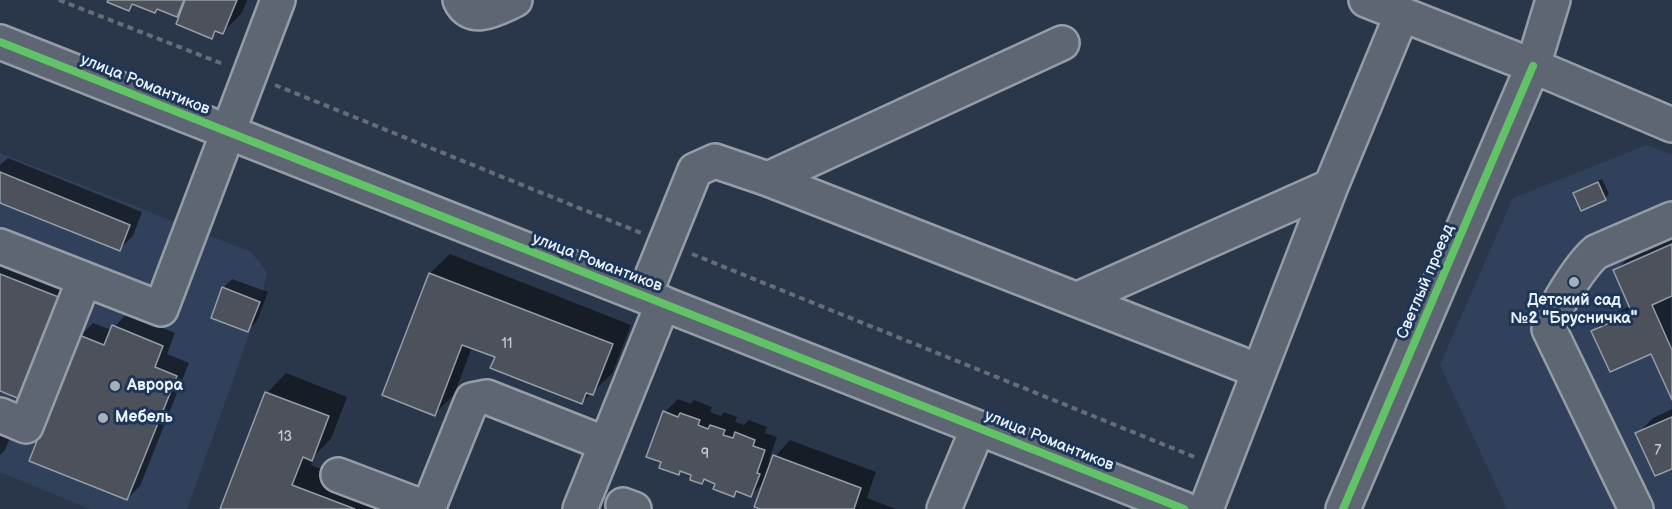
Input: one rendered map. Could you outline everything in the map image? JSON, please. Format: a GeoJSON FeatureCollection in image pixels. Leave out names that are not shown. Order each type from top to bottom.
{"type":"FeatureCollection","features":[{"type":"Feature","properties":{"kind":"street"},"geometry":{"type":"LineString","coordinates":[[0,246],[161,309],[278,0]]}},
{"type":"Feature","properties":{"kind":"street"},"geometry":{"type":"LineString","coordinates":[[460,0],[463,6],[474,13],[485,13],[514,0]]}},
{"type":"Feature","properties":{"kind":"street"},"geometry":{"type":"LineString","coordinates":[[1366,0],[1533,66],[1672,125]]}},
{"type":"Feature","properties":{"kind":"street","name":"Светлый проезд"},"geometry":{"type":"LineString","coordinates":[[1343,509],[1533,66],[1553,0]]}},
{"type":"Feature","properties":{"kind":"street"},"geometry":{"type":"LineString","coordinates":[[1206,509],[1331,186],[1402,14]]}},
{"type":"Feature","properties":{"kind":"street","name":"улица Романтиков"},"geometry":{"type":"LineString","coordinates":[[0,42],[1184,509]]}},
{"type":"Feature","properties":{"kind":"street"},"geometry":{"type":"LineString","coordinates":[[768,179],[1062,43]]}},
{"type":"Feature","properties":{"kind":"street"},"geometry":{"type":"LineString","coordinates":[[580,509],[606,444],[695,170],[715,161],[768,179],[1259,371]]}},
{"type":"Feature","properties":{"kind":"street"},"geometry":{"type":"LineString","coordinates":[[1078,299],[1331,186]]}},
{"type":"Feature","properties":{"kind":"street"},"geometry":{"type":"LineString","coordinates":[[1636,509],[1549,329],[1551,317],[1591,256],[1672,219]]}},
{"type":"Feature","properties":{"kind":"street"},"geometry":{"type":"LineString","coordinates":[[0,415],[26,426],[84,280]]}},
{"type":"Feature","properties":{"kind":"street"},"geometry":{"type":"LineString","coordinates":[[338,475],[428,509],[472,400],[487,397],[606,444]]}},
{"type":"Feature","properties":{"kind":"street"},"geometry":{"type":"LineString","coordinates":[[945,509],[978,428]]}},
{"type":"Feature","properties":{"kind":"shaded area","name":"Детский сад №2 \"Брусничка\""},"geometry":{"type":"Polygon","coordinates":[[[1647,145],[1672,155],[1672,509],[1507,509],[1440,365],[1513,198],[1647,145]]]}},
{"type":"Feature","properties":{"kind":"shaded area","name":"Аврора"},"geometry":{"type":"Polygon","coordinates":[[[0,153],[251,252],[267,272],[261,301],[187,509],[90,509],[0,472],[0,153]]]}},
{"type":"Feature","properties":{"kind":"building"},"geometry":{"type":"Polygon","coordinates":[[[108,0],[184,0],[177,17],[157,9],[155,13],[132,4],[129,11],[107,2],[108,0]]]}},
{"type":"Feature","properties":{"kind":"building"},"geometry":{"type":"Polygon","coordinates":[[[185,0],[237,0],[223,34],[215,31],[212,39],[176,24],[185,0]]]}},
{"type":"Feature","properties":{"kind":"building"},"geometry":{"type":"Polygon","coordinates":[[[0,172],[130,225],[120,251],[0,203],[0,172]]]}},
{"type":"Feature","properties":{"kind":"building"},"geometry":{"type":"Polygon","coordinates":[[[1598,182],[1606,200],[1581,211],[1573,193],[1598,182]]]}},
{"type":"Feature","properties":{"kind":"building"},"geometry":{"type":"Polygon","coordinates":[[[1672,244],[1672,296],[1652,305],[1672,350],[1672,400],[1651,354],[1610,372],[1591,331],[1632,313],[1613,270],[1672,244]]]}},
{"type":"Feature","properties":{"kind":"building"},"geometry":{"type":"Polygon","coordinates":[[[429,273],[613,344],[593,395],[586,393],[582,404],[490,368],[495,357],[462,345],[435,416],[382,395],[429,273]]]}},
{"type":"Feature","properties":{"kind":"building"},"geometry":{"type":"Polygon","coordinates":[[[0,274],[61,298],[20,399],[0,391],[0,274]]]}},
{"type":"Feature","properties":{"kind":"building"},"geometry":{"type":"Polygon","coordinates":[[[222,287],[260,302],[248,332],[211,318],[222,287]]]}},
{"type":"Feature","properties":{"kind":"building","name":"Мебель"},"geometry":{"type":"Polygon","coordinates":[[[112,325],[163,346],[155,367],[177,376],[127,500],[29,461],[79,335],[104,345],[112,325]]]}},
{"type":"Feature","properties":{"kind":"building"},"geometry":{"type":"Polygon","coordinates":[[[265,392],[329,416],[312,461],[303,457],[292,485],[355,509],[220,509],[265,392]]]}},
{"type":"Feature","properties":{"kind":"building"},"geometry":{"type":"Polygon","coordinates":[[[663,411],[678,417],[680,413],[700,420],[698,425],[708,429],[710,425],[725,430],[723,435],[733,438],[735,432],[755,440],[753,446],[765,450],[757,473],[760,474],[751,497],[736,491],[734,497],[713,489],[715,484],[704,479],[702,484],[690,480],[691,475],[680,471],[679,475],[659,468],[661,462],[646,457],[663,411]]]}},
{"type":"Feature","properties":{"kind":"building"},"geometry":{"type":"Polygon","coordinates":[[[1672,417],[1672,469],[1655,476],[1635,433],[1672,417]]]}},
{"type":"Feature","properties":{"kind":"building"},"geometry":{"type":"Polygon","coordinates":[[[773,455],[861,488],[854,509],[760,509],[754,507],[773,455]]]}},
{"type":"Feature","properties":{"kind":"cycle path"},"geometry":{"type":"LineString","coordinates":[[0,42],[1184,509]]}},
{"type":"Feature","properties":{"kind":"cycle path"},"geometry":{"type":"LineString","coordinates":[[1343,509],[1533,66]]}},
{"type":"Feature","properties":{"kind":"place","name":"Детский сад №2 \"Брусничка\""},"geometry":{"type":"Point","coordinates":[1574,282]}},
{"type":"Feature","properties":{"kind":"place","name":"Аврора"},"geometry":{"type":"Point","coordinates":[115,386]}},
{"type":"Feature","properties":{"kind":"place","name":"Мебель"},"geometry":{"type":"Point","coordinates":[103,418]}}]}
